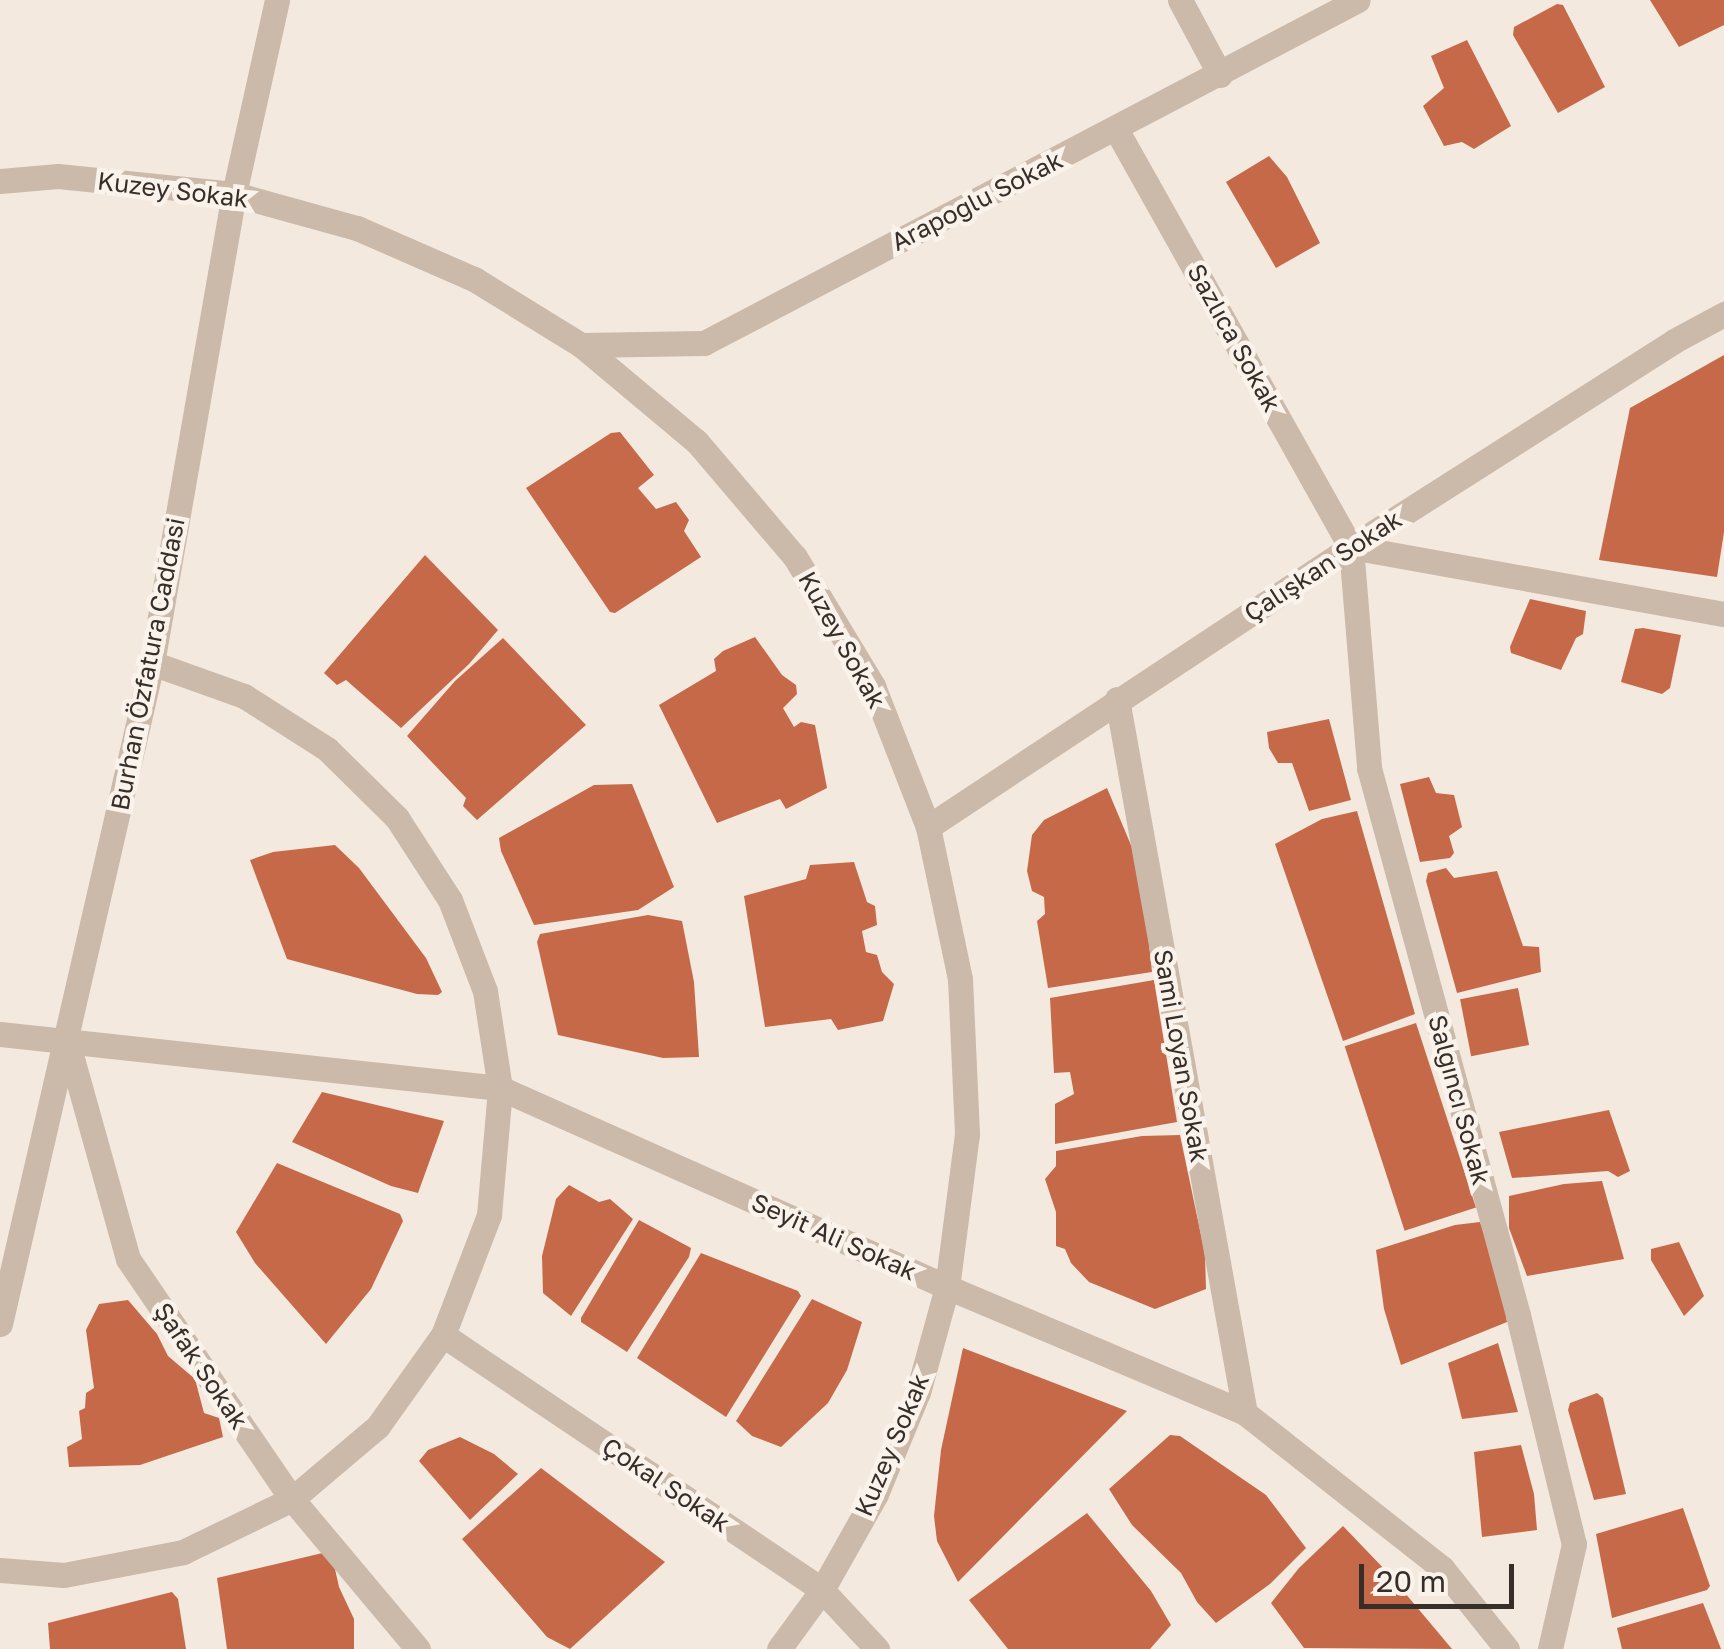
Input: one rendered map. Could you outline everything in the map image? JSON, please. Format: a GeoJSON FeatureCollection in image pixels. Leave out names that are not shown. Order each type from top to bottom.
{"type":"FeatureCollection","features":[{"type":"Feature","properties":{"kind":"street","name":"Burhan Özfatura Caddasi"},"geometry":{"type":"LineString","coordinates":[[0,1324],[152,663],[234,194],[277,0]]}},
{"type":"Feature","properties":{"kind":"street"},"geometry":{"type":"LineString","coordinates":[[1180,0],[1220,75]]}},
{"type":"Feature","properties":{"kind":"street","name":"Arapoğlu Sokak"},"geometry":{"type":"LineString","coordinates":[[582,344],[704,342],[1358,0]]}},
{"type":"Feature","properties":{"kind":"street","name":"Sazlıca Sokak"},"geometry":{"type":"LineString","coordinates":[[1116,129],[1351,547]]}},
{"type":"Feature","properties":{"kind":"street","name":"Kuzey Sokak"},"geometry":{"type":"LineString","coordinates":[[0,181],[58,176],[234,194],[357,228],[474,279],[582,344],[697,442],[796,557],[873,686],[928,827],[960,978],[967,1134],[947,1287],[918,1392],[876,1494],[822,1590],[779,1649]]}},
{"type":"Feature","properties":{"kind":"street","name":"Çalışkan Sokak"},"geometry":{"type":"LineString","coordinates":[[928,827],[1351,547],[1674,340],[1724,314]]}},
{"type":"Feature","properties":{"kind":"street"},"geometry":{"type":"LineString","coordinates":[[1351,547],[1724,614]]}},
{"type":"Feature","properties":{"kind":"street","name":"Salgıncı Sokak"},"geometry":{"type":"LineString","coordinates":[[1351,547],[1369,768],[1518,1315],[1574,1544],[1550,1649]]}},
{"type":"Feature","properties":{"kind":"street"},"geometry":{"type":"LineString","coordinates":[[0,1570],[64,1575],[183,1552],[292,1499],[378,1426],[443,1335],[488,1215],[500,1088],[485,990],[450,900],[397,818],[327,749],[244,696],[152,663]]}},
{"type":"Feature","properties":{"kind":"street","name":"Sami Loyan Sokak"},"geometry":{"type":"LineString","coordinates":[[1117,699],[1245,1413]]}},
{"type":"Feature","properties":{"kind":"street","name":"Seyit Ali Sokak"},"geometry":{"type":"LineString","coordinates":[[0,1034],[67,1038],[500,1088],[947,1287],[1245,1413],[1442,1568],[1507,1649]]}},
{"type":"Feature","properties":{"kind":"street","name":"Şafak Sokak"},"geometry":{"type":"LineString","coordinates":[[67,1038],[128,1259],[292,1499],[418,1649]]}},
{"type":"Feature","properties":{"kind":"street","name":"Çokal Sokak"},"geometry":{"type":"LineString","coordinates":[[443,1335],[822,1590],[876,1649]]}},
{"type":"Feature","properties":{"kind":"building"},"geometry":{"type":"Polygon","coordinates":[[[1650,0],[1724,0],[1724,25],[1679,47],[1650,0]]]}},
{"type":"Feature","properties":{"kind":"building"},"geometry":{"type":"Polygon","coordinates":[[[1557,4],[1563,5],[1605,87],[1558,113],[1513,35],[1514,27],[1557,4]]]}},
{"type":"Feature","properties":{"kind":"building"},"geometry":{"type":"Polygon","coordinates":[[[1467,40],[1511,126],[1474,149],[1462,142],[1444,146],[1423,106],[1444,88],[1431,56],[1467,40]]]}},
{"type":"Feature","properties":{"kind":"building"},"geometry":{"type":"Polygon","coordinates":[[[1269,156],[1287,177],[1320,243],[1276,268],[1226,182],[1269,156]]]}},
{"type":"Feature","properties":{"kind":"building"},"geometry":{"type":"Polygon","coordinates":[[[1724,355],[1724,532],[1717,577],[1599,560],[1630,408],[1724,355]]]}},
{"type":"Feature","properties":{"kind":"building"},"geometry":{"type":"Polygon","coordinates":[[[620,432],[654,475],[638,488],[656,509],[676,502],[689,520],[684,531],[701,557],[615,613],[610,612],[526,488],[611,433],[620,432]]]}},
{"type":"Feature","properties":{"kind":"building"},"geometry":{"type":"Polygon","coordinates":[[[425,555],[498,630],[469,664],[401,728],[346,680],[337,685],[324,673],[425,555]]]}},
{"type":"Feature","properties":{"kind":"building"},"geometry":{"type":"Polygon","coordinates":[[[1530,599],[1586,611],[1583,634],[1576,638],[1561,670],[1511,653],[1530,599]]]}},
{"type":"Feature","properties":{"kind":"building"},"geometry":{"type":"Polygon","coordinates":[[[1635,629],[1681,635],[1670,688],[1662,694],[1621,682],[1635,629]]]}},
{"type":"Feature","properties":{"kind":"building"},"geometry":{"type":"Polygon","coordinates":[[[755,637],[782,675],[796,685],[797,694],[783,708],[794,727],[801,722],[815,725],[827,788],[786,809],[780,799],[717,823],[659,705],[716,671],[714,659],[723,651],[755,637]]]}},
{"type":"Feature","properties":{"kind":"building"},"geometry":{"type":"Polygon","coordinates":[[[503,638],[586,725],[477,820],[463,806],[466,798],[407,736],[455,681],[503,638]]]}},
{"type":"Feature","properties":{"kind":"building"},"geometry":{"type":"Polygon","coordinates":[[[1329,719],[1351,800],[1309,811],[1292,763],[1278,763],[1269,748],[1267,732],[1329,719]]]}},
{"type":"Feature","properties":{"kind":"building"},"geometry":{"type":"Polygon","coordinates":[[[1429,777],[1436,793],[1454,795],[1462,827],[1449,836],[1454,853],[1450,858],[1420,862],[1400,784],[1429,777]]]}},
{"type":"Feature","properties":{"kind":"building"},"geometry":{"type":"Polygon","coordinates":[[[632,784],[674,887],[638,910],[534,925],[499,838],[594,785],[632,784]]]}},
{"type":"Feature","properties":{"kind":"building"},"geometry":{"type":"Polygon","coordinates":[[[1107,788],[1141,869],[1152,972],[1048,988],[1037,921],[1045,914],[1044,897],[1032,891],[1027,871],[1032,835],[1044,820],[1107,788]]]}},
{"type":"Feature","properties":{"kind":"building"},"geometry":{"type":"Polygon","coordinates":[[[1357,811],[1415,1014],[1343,1041],[1275,844],[1322,819],[1357,811]]]}},
{"type":"Feature","properties":{"kind":"building"},"geometry":{"type":"Polygon","coordinates":[[[335,845],[359,868],[426,958],[442,992],[438,995],[417,994],[287,959],[250,860],[273,852],[335,845]]]}},
{"type":"Feature","properties":{"kind":"building"},"geometry":{"type":"Polygon","coordinates":[[[854,862],[867,902],[875,906],[877,925],[862,931],[866,952],[877,955],[882,972],[894,984],[883,1021],[838,1030],[831,1019],[765,1027],[744,896],[806,879],[810,865],[854,862]]]}},
{"type":"Feature","properties":{"kind":"building"},"geometry":{"type":"Polygon","coordinates":[[[1446,868],[1454,878],[1497,871],[1523,946],[1539,947],[1541,972],[1457,993],[1426,881],[1428,873],[1446,868]]]}},
{"type":"Feature","properties":{"kind":"building"},"geometry":{"type":"Polygon","coordinates":[[[648,915],[682,921],[694,982],[699,1057],[663,1058],[558,1035],[537,942],[540,934],[648,915]]]}},
{"type":"Feature","properties":{"kind":"building"},"geometry":{"type":"Polygon","coordinates":[[[1154,980],[1177,1122],[1055,1144],[1055,1104],[1074,1094],[1070,1072],[1054,1073],[1050,998],[1154,980]]]}},
{"type":"Feature","properties":{"kind":"building"},"geometry":{"type":"Polygon","coordinates":[[[1518,988],[1529,1045],[1471,1056],[1460,999],[1518,988]]]}},
{"type":"Feature","properties":{"kind":"building"},"geometry":{"type":"Polygon","coordinates":[[[1416,1023],[1476,1208],[1405,1231],[1345,1046],[1416,1023]]]}},
{"type":"Feature","properties":{"kind":"building"},"geometry":{"type":"Polygon","coordinates":[[[322,1092],[444,1121],[418,1193],[391,1186],[292,1142],[322,1092]]]}},
{"type":"Feature","properties":{"kind":"building"},"geometry":{"type":"Polygon","coordinates":[[[1609,1110],[1630,1171],[1618,1177],[1608,1171],[1512,1178],[1499,1132],[1609,1110]]]}},
{"type":"Feature","properties":{"kind":"building"},"geometry":{"type":"Polygon","coordinates":[[[1180,1135],[1205,1254],[1206,1289],[1155,1309],[1089,1282],[1071,1263],[1065,1249],[1056,1246],[1056,1212],[1045,1179],[1056,1166],[1056,1151],[1142,1136],[1180,1135]]]}},
{"type":"Feature","properties":{"kind":"building"},"geometry":{"type":"Polygon","coordinates":[[[277,1163],[400,1214],[403,1221],[371,1289],[326,1344],[255,1263],[236,1232],[277,1163]]]}},
{"type":"Feature","properties":{"kind":"building"},"geometry":{"type":"Polygon","coordinates":[[[1602,1181],[1624,1259],[1527,1276],[1509,1228],[1509,1196],[1564,1184],[1602,1181]]]}},
{"type":"Feature","properties":{"kind":"building"},"geometry":{"type":"Polygon","coordinates":[[[569,1185],[599,1202],[610,1199],[633,1219],[571,1316],[543,1293],[542,1256],[556,1199],[569,1185]]]}},
{"type":"Feature","properties":{"kind":"building"},"geometry":{"type":"Polygon","coordinates":[[[639,1220],[691,1248],[689,1257],[627,1352],[581,1322],[581,1318],[639,1220]]]}},
{"type":"Feature","properties":{"kind":"building"},"geometry":{"type":"Polygon","coordinates":[[[1480,1222],[1501,1284],[1507,1322],[1401,1365],[1384,1309],[1376,1250],[1455,1225],[1480,1222]]]}},
{"type":"Feature","properties":{"kind":"building"},"geometry":{"type":"Polygon","coordinates":[[[1679,1242],[1704,1296],[1684,1316],[1651,1260],[1651,1249],[1679,1242]]]}},
{"type":"Feature","properties":{"kind":"building"},"geometry":{"type":"Polygon","coordinates":[[[701,1253],[798,1291],[801,1296],[726,1417],[637,1358],[701,1253]]]}},
{"type":"Feature","properties":{"kind":"building"},"geometry":{"type":"Polygon","coordinates":[[[812,1299],[862,1322],[847,1370],[828,1403],[781,1447],[752,1436],[736,1421],[812,1299]]]}},
{"type":"Feature","properties":{"kind":"building"},"geometry":{"type":"Polygon","coordinates":[[[128,1300],[157,1334],[168,1356],[195,1379],[204,1413],[219,1418],[223,1437],[140,1465],[69,1467],[67,1447],[82,1439],[79,1411],[85,1408],[86,1393],[94,1388],[86,1330],[99,1304],[128,1300]]]}},
{"type":"Feature","properties":{"kind":"building"},"geometry":{"type":"Polygon","coordinates":[[[1498,1343],[1518,1412],[1462,1419],[1448,1363],[1498,1343]]]}},
{"type":"Feature","properties":{"kind":"building"},"geometry":{"type":"Polygon","coordinates":[[[963,1348],[1127,1411],[958,1582],[937,1541],[934,1516],[941,1450],[963,1348]]]}},
{"type":"Feature","properties":{"kind":"building"},"geometry":{"type":"Polygon","coordinates":[[[1597,1393],[1603,1398],[1626,1494],[1594,1500],[1568,1410],[1570,1403],[1597,1393]]]}},
{"type":"Feature","properties":{"kind":"building"},"geometry":{"type":"Polygon","coordinates":[[[1170,1435],[1180,1436],[1266,1495],[1306,1548],[1270,1584],[1216,1623],[1197,1602],[1181,1573],[1132,1525],[1109,1489],[1170,1435]]]}},
{"type":"Feature","properties":{"kind":"building"},"geometry":{"type":"Polygon","coordinates":[[[460,1437],[494,1454],[518,1474],[470,1520],[419,1461],[428,1450],[460,1437]]]}},
{"type":"Feature","properties":{"kind":"building"},"geometry":{"type":"Polygon","coordinates":[[[1521,1445],[1534,1494],[1537,1530],[1482,1537],[1474,1452],[1521,1445]]]}},
{"type":"Feature","properties":{"kind":"building"},"geometry":{"type":"Polygon","coordinates":[[[541,1468],[665,1562],[570,1649],[547,1637],[462,1539],[541,1468]]]}},
{"type":"Feature","properties":{"kind":"building"},"geometry":{"type":"Polygon","coordinates":[[[1683,1508],[1710,1586],[1612,1618],[1596,1534],[1683,1508]]]}},
{"type":"Feature","properties":{"kind":"building"},"geometry":{"type":"Polygon","coordinates":[[[1087,1513],[1151,1591],[1171,1625],[1150,1649],[1008,1649],[969,1600],[1087,1513]]]}},
{"type":"Feature","properties":{"kind":"building"},"geometry":{"type":"Polygon","coordinates":[[[1343,1526],[1452,1649],[1304,1648],[1271,1603],[1299,1568],[1343,1526]]]}},
{"type":"Feature","properties":{"kind":"building"},"geometry":{"type":"Polygon","coordinates":[[[331,1551],[339,1587],[354,1619],[354,1649],[227,1649],[217,1578],[331,1551]]]}},
{"type":"Feature","properties":{"kind":"building"},"geometry":{"type":"Polygon","coordinates":[[[172,1592],[178,1599],[186,1649],[50,1649],[48,1623],[172,1592]]]}},
{"type":"Feature","properties":{"kind":"building"},"geometry":{"type":"Polygon","coordinates":[[[1703,1603],[1721,1649],[1622,1649],[1617,1628],[1703,1603]]]}}]}
